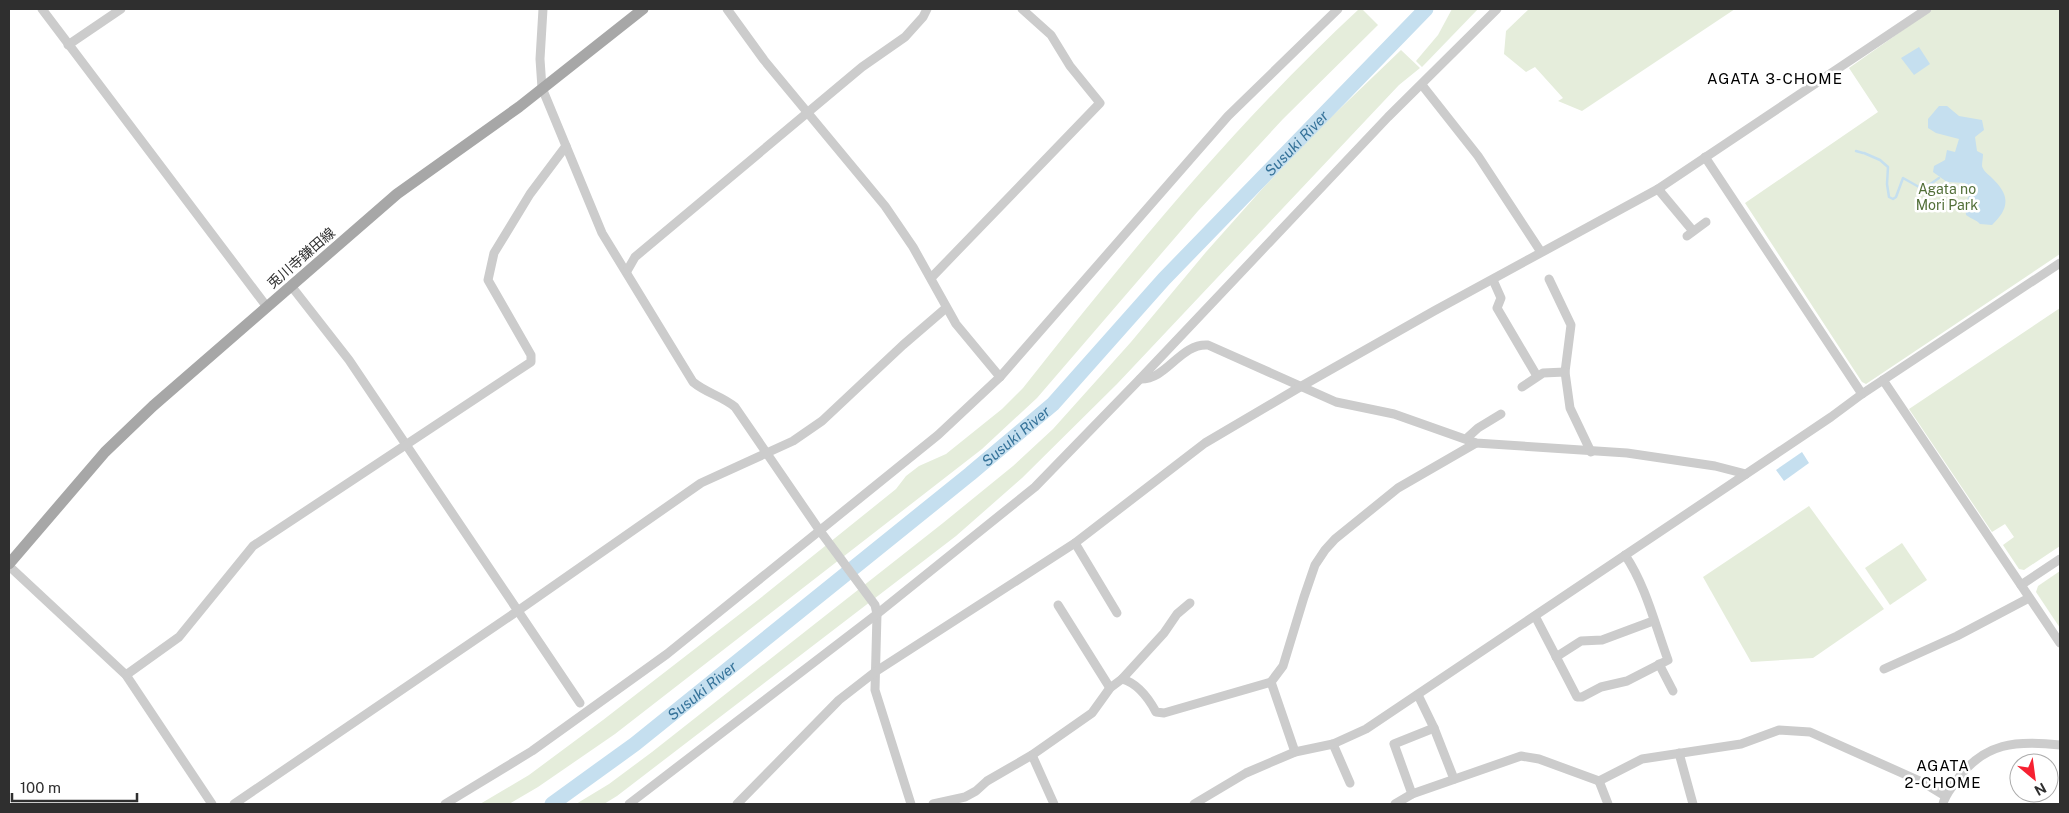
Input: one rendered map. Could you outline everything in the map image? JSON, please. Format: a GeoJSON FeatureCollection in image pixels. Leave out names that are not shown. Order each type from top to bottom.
{"type":"FeatureCollection","features":[{"type":"Feature","properties":{"kind":"main road","name":"兎川寺鎌田線"},"geometry":{"type":"LineString","coordinates":[[9,565],[105,452],[153,406],[397,194],[494,126],[643,9]]}},
{"type":"Feature","properties":{"kind":"street"},"geometry":{"type":"LineString","coordinates":[[42,9],[268,307]]}},
{"type":"Feature","properties":{"kind":"street"},"geometry":{"type":"LineString","coordinates":[[68,45],[121,9]]}},
{"type":"Feature","properties":{"kind":"street"},"geometry":{"type":"LineString","coordinates":[[543,9],[540,60],[542,88],[602,233],[693,382],[701,389],[727,400],[735,407],[876,610],[875,690],[911,804]]}},
{"type":"Feature","properties":{"kind":"street"},"geometry":{"type":"LineString","coordinates":[[726,9],[764,60],[885,206],[909,240],[946,308],[967,340],[1000,377]]}},
{"type":"Feature","properties":{"kind":"street"},"geometry":{"type":"LineString","coordinates":[[626,271],[635,257],[862,67],[905,37],[924,17],[927,9]]}},
{"type":"Feature","properties":{"kind":"street"},"geometry":{"type":"LineString","coordinates":[[931,278],[1100,103],[1070,66],[1051,35],[1022,9]]}},
{"type":"Feature","properties":{"kind":"street"},"geometry":{"type":"LineString","coordinates":[[445,804],[532,751],[667,654],[822,534],[938,435],[1000,377],[1228,116],[1338,9]]}},
{"type":"Feature","properties":{"kind":"street"},"geometry":{"type":"LineString","coordinates":[[629,804],[1035,487],[1385,120],[1497,9]]}},
{"type":"Feature","properties":{"kind":"street"},"geometry":{"type":"LineString","coordinates":[[737,804],[839,700],[875,672],[1075,543],[1205,443],[1300,387],[1658,189],[1927,9]]}},
{"type":"Feature","properties":{"kind":"street"},"geometry":{"type":"LineString","coordinates":[[1422,85],[1478,156],[1541,252]]}},
{"type":"Feature","properties":{"kind":"street"},"geometry":{"type":"LineString","coordinates":[[126,675],[179,637],[253,546],[530,362],[531,355],[488,280],[494,253],[530,194],[566,146]]}},
{"type":"Feature","properties":{"kind":"street"},"geometry":{"type":"LineString","coordinates":[[1706,157],[1862,394]]}},
{"type":"Feature","properties":{"kind":"street"},"geometry":{"type":"LineString","coordinates":[[1658,189],[1690,233],[1706,222]]}},
{"type":"Feature","properties":{"kind":"street"},"geometry":{"type":"LineString","coordinates":[[1194,804],[1246,773],[1295,752],[1333,744],[1366,729],[2060,262]]}},
{"type":"Feature","properties":{"kind":"street"},"geometry":{"type":"LineString","coordinates":[[1549,279],[1571,325],[1565,372],[1570,408],[1591,452]]}},
{"type":"Feature","properties":{"kind":"street"},"geometry":{"type":"LineString","coordinates":[[1492,280],[1501,298],[1497,308],[1537,376]]}},
{"type":"Feature","properties":{"kind":"street"},"geometry":{"type":"LineString","coordinates":[[292,287],[349,360],[580,703],[592,708]]}},
{"type":"Feature","properties":{"kind":"street"},"geometry":{"type":"LineString","coordinates":[[234,804],[519,610],[701,483],[793,441],[822,421],[903,345],[946,308]]}},
{"type":"Feature","properties":{"kind":"street"},"geometry":{"type":"LineString","coordinates":[[1140,379],[1150,379],[1191,348],[1200,344],[1208,345],[1336,402],[1394,414],[1467,438],[1476,443],[1627,453],[1715,466],[1746,474]]}},
{"type":"Feature","properties":{"kind":"street"},"geometry":{"type":"LineString","coordinates":[[1522,387],[1544,373],[1565,372]]}},
{"type":"Feature","properties":{"kind":"street"},"geometry":{"type":"LineString","coordinates":[[1883,380],[2060,643]]}},
{"type":"Feature","properties":{"kind":"street"},"geometry":{"type":"LineString","coordinates":[[1467,438],[1478,428],[1501,414]]}},
{"type":"Feature","properties":{"kind":"street"},"geometry":{"type":"LineString","coordinates":[[1122,679],[1129,681],[1140,690],[1156,712],[1164,713],[1271,682],[1283,666],[1312,573],[1335,539],[1398,488],[1476,443]]}},
{"type":"Feature","properties":{"kind":"street"},"geometry":{"type":"LineString","coordinates":[[1075,543],[1117,613]]}},
{"type":"Feature","properties":{"kind":"street"},"geometry":{"type":"LineString","coordinates":[[1535,616],[1575,694],[1580,697],[1601,688],[1627,681],[1668,660],[1643,589],[1636,572],[1625,555]]}},
{"type":"Feature","properties":{"kind":"street"},"geometry":{"type":"LineString","coordinates":[[2021,585],[2060,559]]}},
{"type":"Feature","properties":{"kind":"street"},"geometry":{"type":"LineString","coordinates":[[9,565],[126,675],[212,804]]}},
{"type":"Feature","properties":{"kind":"street"},"geometry":{"type":"LineString","coordinates":[[1884,670],[1958,636],[2030,598]]}},
{"type":"Feature","properties":{"kind":"street"},"geometry":{"type":"LineString","coordinates":[[933,804],[965,797],[976,791],[987,781],[1032,755],[1092,713],[1110,688],[1122,679],[1164,633],[1177,614],[1190,603]]}},
{"type":"Feature","properties":{"kind":"street"},"geometry":{"type":"LineString","coordinates":[[1058,605],[1110,688]]}},
{"type":"Feature","properties":{"kind":"street"},"geometry":{"type":"LineString","coordinates":[[1556,657],[1581,641],[1602,640],[1653,621]]}},
{"type":"Feature","properties":{"kind":"street"},"geometry":{"type":"LineString","coordinates":[[1659,664],[1673,691]]}},
{"type":"Feature","properties":{"kind":"street"},"geometry":{"type":"LineString","coordinates":[[1271,682],[1295,752]]}},
{"type":"Feature","properties":{"kind":"street"},"geometry":{"type":"LineString","coordinates":[[1418,695],[1434,728],[1454,779]]}},
{"type":"Feature","properties":{"kind":"street"},"geometry":{"type":"LineString","coordinates":[[580,703],[578,710],[580,717]]}},
{"type":"Feature","properties":{"kind":"street"},"geometry":{"type":"LineString","coordinates":[[1412,794],[1394,744],[1434,728]]}},
{"type":"Feature","properties":{"kind":"street"},"geometry":{"type":"LineString","coordinates":[[1599,781],[1638,760],[1741,744],[1779,730],[1810,732],[1922,782],[1944,800],[1963,771],[1978,758],[1995,748],[2030,742],[2060,745]]}},
{"type":"Feature","properties":{"kind":"street"},"geometry":{"type":"LineString","coordinates":[[1333,744],[1350,784]]}},
{"type":"Feature","properties":{"kind":"street"},"geometry":{"type":"LineString","coordinates":[[1679,753],[1693,804]]}},
{"type":"Feature","properties":{"kind":"street"},"geometry":{"type":"LineString","coordinates":[[1032,755],[1054,804]]}},
{"type":"Feature","properties":{"kind":"street"},"geometry":{"type":"LineString","coordinates":[[1394,804],[1412,794],[1521,756],[1539,758],[1599,781],[1608,804]]}},
{"type":"Feature","properties":{"kind":"green space"},"geometry":{"type":"Polygon","coordinates":[[[1359,9],[1362,9],[1378,25],[1283,119],[1198,211],[1037,398],[982,449],[615,734],[538,787],[509,804],[480,804],[529,775],[603,720],[758,600],[896,489],[906,476],[919,466],[946,454],[1002,409],[1023,388],[1142,240],[1225,145],[1313,53],[1359,9]]]}},
{"type":"Feature","properties":{"kind":"green space"},"geometry":{"type":"Polygon","coordinates":[[[1452,9],[1478,9],[1422,67],[1416,61],[1438,35],[1452,9]]]}},
{"type":"Feature","properties":{"kind":"green space"},"geometry":{"type":"Polygon","coordinates":[[[1529,9],[1735,9],[1582,111],[1558,101],[1563,98],[1535,67],[1526,72],[1504,54],[1506,31],[1529,9]]]}},
{"type":"Feature","properties":{"kind":"green space","name":"Agata no Mori Park"},"geometry":{"type":"Polygon","coordinates":[[[1933,9],[2060,9],[2060,254],[1866,384],[1862,382],[1745,203],[1878,112],[1849,68],[1933,9]]]}},
{"type":"Feature","properties":{"kind":"green space"},"geometry":{"type":"Polygon","coordinates":[[[1401,50],[1420,68],[1399,85],[1117,384],[1022,478],[956,536],[617,796],[604,804],[576,804],[609,784],[652,752],[1013,466],[1053,429],[1131,342],[1206,252],[1263,188],[1326,122],[1401,50]]]}},
{"type":"Feature","properties":{"kind":"green space"},"geometry":{"type":"Polygon","coordinates":[[[2060,308],[2060,546],[2024,570],[2019,569],[2003,545],[2014,537],[2005,524],[1992,532],[1909,409],[2060,308]]]}},
{"type":"Feature","properties":{"kind":"green space"},"geometry":{"type":"Polygon","coordinates":[[[1809,506],[1884,609],[1813,658],[1751,662],[1703,577],[1809,506]]]}},
{"type":"Feature","properties":{"kind":"green space"},"geometry":{"type":"Polygon","coordinates":[[[1902,543],[1927,580],[1890,605],[1865,568],[1902,543]]]}},
{"type":"Feature","properties":{"kind":"green space"},"geometry":{"type":"Polygon","coordinates":[[[2060,571],[2060,628],[2036,592],[2038,586],[2060,571]]]}},
{"type":"Feature","properties":{"kind":"water"},"geometry":{"type":"Polygon","coordinates":[[[1919,47],[1930,64],[1914,75],[1901,58],[1919,47]]]}},
{"type":"Feature","properties":{"kind":"water"},"geometry":{"type":"Polygon","coordinates":[[[1939,106],[1947,106],[1959,116],[1982,120],[1984,130],[1975,137],[1977,151],[1983,154],[1983,168],[1998,184],[2005,196],[2006,202],[2002,213],[1992,225],[1980,224],[1966,215],[1965,203],[1969,196],[1965,183],[1947,182],[1933,172],[1934,166],[1945,160],[1947,150],[1955,152],[1959,139],[1936,133],[1928,128],[1928,119],[1939,106]]]}},
{"type":"Feature","properties":{"kind":"water"},"geometry":{"type":"Polygon","coordinates":[[[1802,452],[1809,463],[1784,481],[1776,470],[1802,452]]]}},
{"type":"Feature","properties":{"kind":"waterway","name":"Susuki River"},"geometry":{"type":"LineString","coordinates":[[552,804],[635,744],[970,474],[1053,404],[1164,279],[1426,9]]}},
{"type":"Feature","properties":{"kind":"waterway"},"geometry":{"type":"LineString","coordinates":[[1856,151],[1863,153]]}},
{"type":"Feature","properties":{"kind":"waterway"},"geometry":{"type":"LineString","coordinates":[[1864,153],[1880,160],[1888,167],[1887,184],[1889,197],[1893,199],[1896,197],[1903,178],[1919,187],[1929,185],[1939,178]]}},
{"type":"Feature","properties":{"kind":"district","name":"AGATA 3-CHOME"},"geometry":{"type":"Point","coordinates":[1775,78]}},
{"type":"Feature","properties":{"kind":"district","name":"AGATA 2-CHOME"},"geometry":{"type":"Point","coordinates":[1943,774]}}]}
